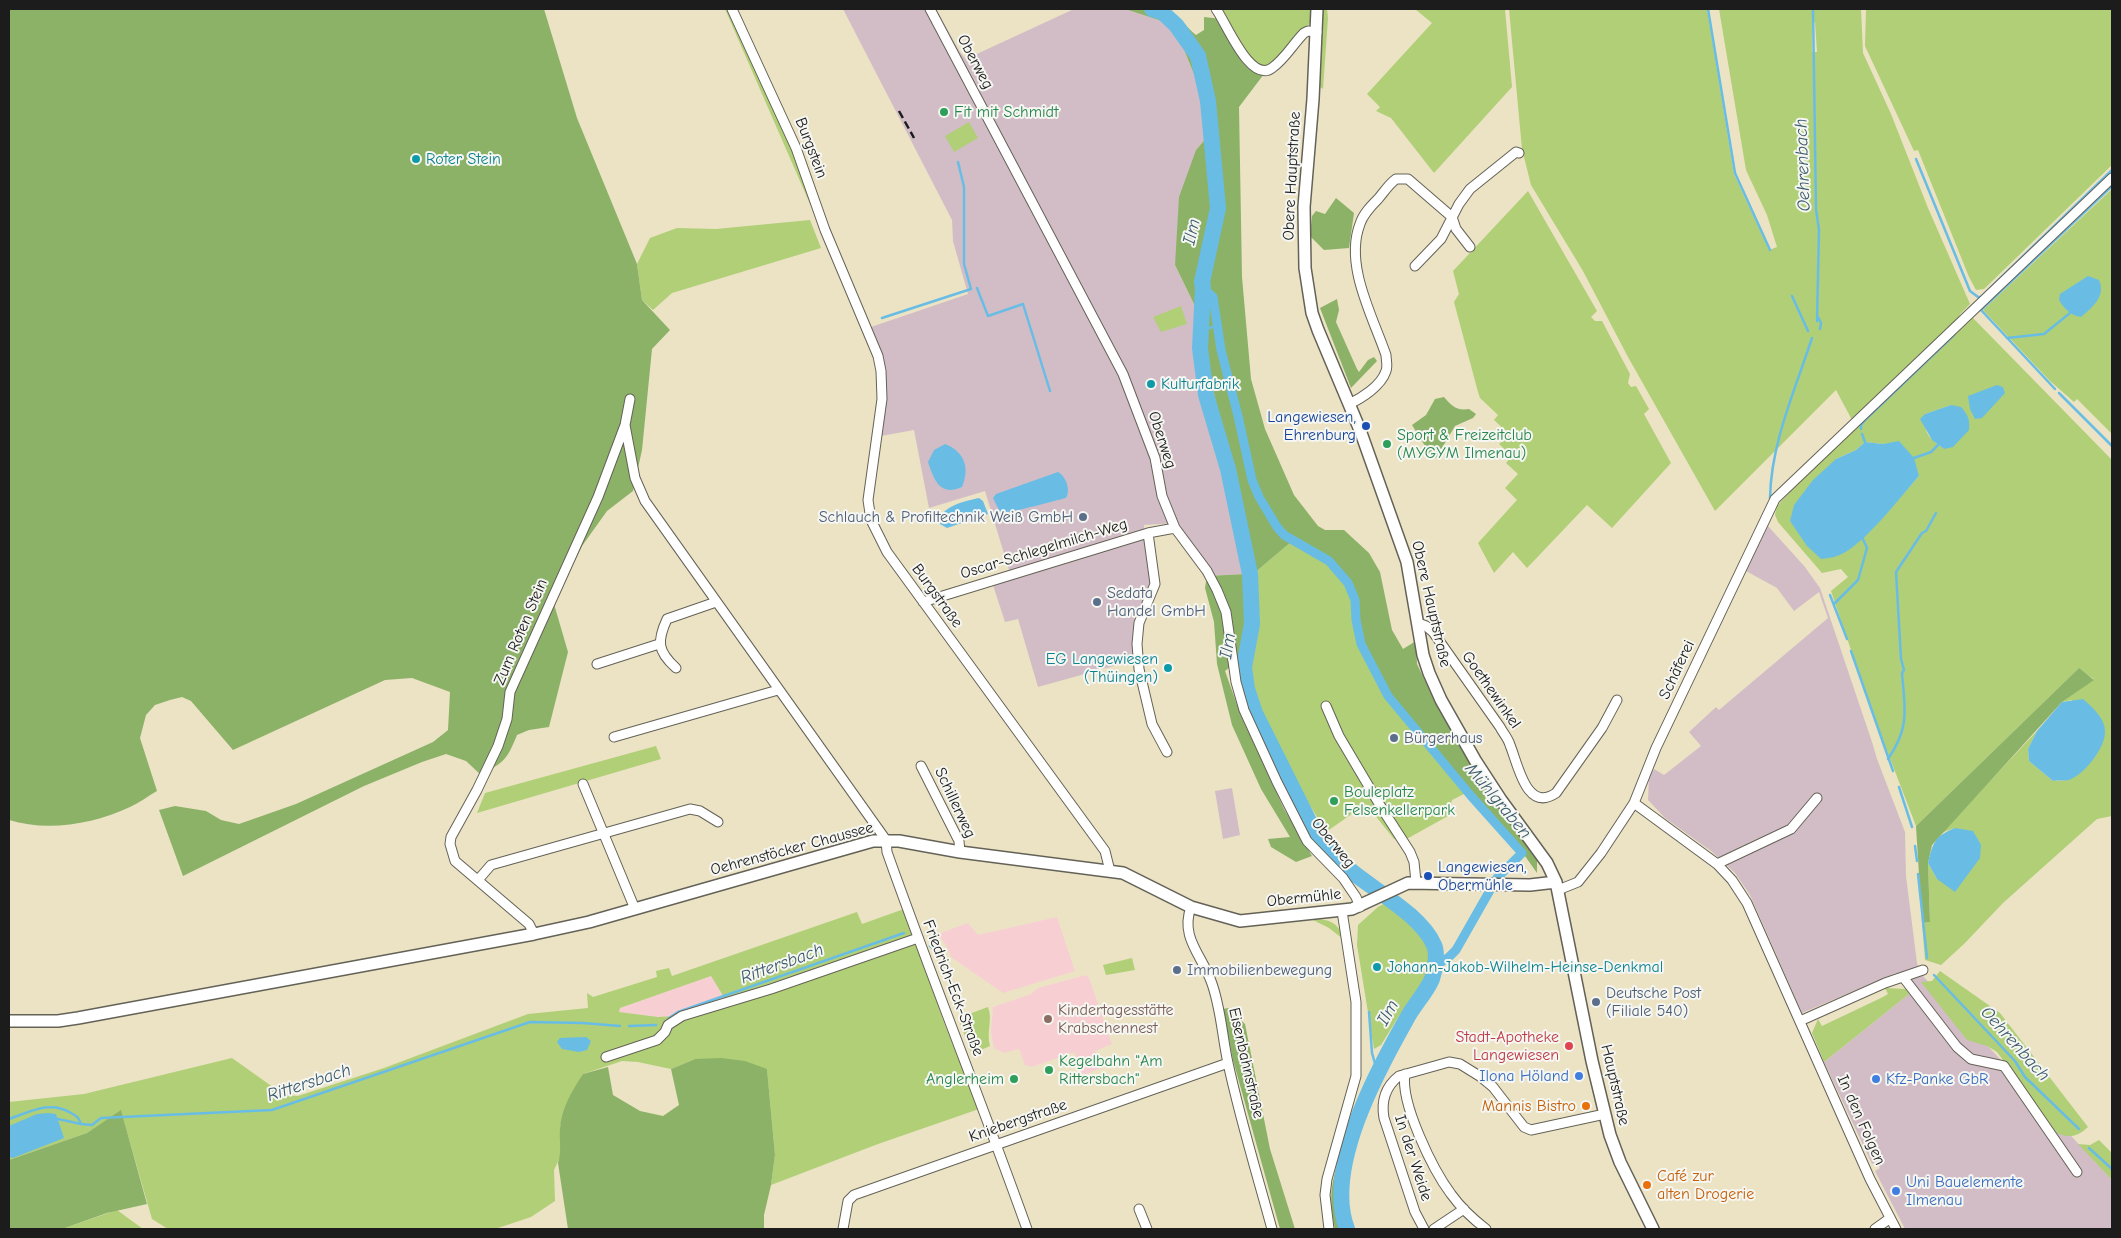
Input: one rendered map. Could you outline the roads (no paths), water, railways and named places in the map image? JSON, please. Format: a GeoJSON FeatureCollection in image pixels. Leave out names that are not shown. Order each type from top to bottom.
{"type":"FeatureCollection","features":[{"type":"Feature","properties":{"kind":"street","name":"Burgstein"},"geometry":{"type":"LineString","coordinates":[[732,9],[796,148],[824,230],[856,301]]}},
{"type":"Feature","properties":{"kind":"street","name":"Oberweg"},"geometry":{"type":"LineString","coordinates":[[930,9],[1123,374],[1155,458],[1162,496],[1174,528],[1207,571],[1218,590],[1226,612],[1236,682],[1244,710],[1276,782],[1307,841],[1343,878],[1356,897],[1360,907]]}},
{"type":"Feature","properties":{"kind":"street"},"geometry":{"type":"LineString","coordinates":[[1216,9],[1245,58],[1261,71],[1272,68],[1304,33],[1308,31],[1317,32]]}},
{"type":"Feature","properties":{"kind":"street","name":"Obere Hauptstraße"},"geometry":{"type":"LineString","coordinates":[[1317,12],[1304,207],[1305,268],[1312,313],[1349,404],[1407,562],[1423,655],[1441,700],[1481,770],[1547,863],[1557,886]]}},
{"type":"Feature","properties":{"kind":"street"},"geometry":{"type":"LineString","coordinates":[[1415,266],[1441,239],[1459,204],[1479,181],[1497,169],[1516,152],[1519,153]]}},
{"type":"Feature","properties":{"kind":"street"},"geometry":{"type":"LineString","coordinates":[[1349,404],[1370,391],[1383,377],[1387,366],[1386,355],[1357,272],[1357,239],[1359,225],[1363,216],[1392,182],[1402,177],[1408,178],[1452,217],[1456,229],[1470,247]]}},
{"type":"Feature","properties":{"kind":"street","name":"Schäferei"},"geometry":{"type":"LineString","coordinates":[[1557,886],[1570,887],[1578,882],[1634,803],[1653,756],[1776,499],[2112,178]]}},
{"type":"Feature","properties":{"kind":"street","name":"Burgstraße"},"geometry":{"type":"LineString","coordinates":[[856,301],[878,356],[881,371],[882,399],[868,500],[871,520],[887,552],[1105,852],[1110,871]]}},
{"type":"Feature","properties":{"kind":"street","name":"Zum Roten Stein"},"geometry":{"type":"LineString","coordinates":[[534,934],[529,924],[455,861],[450,837],[477,790],[498,746],[507,719],[510,692],[598,497],[625,425],[630,400]]}},
{"type":"Feature","properties":{"kind":"street","name":"Zum Roten Stein"},"geometry":{"type":"LineString","coordinates":[[625,425],[639,490],[778,690],[886,840]]}},
{"type":"Feature","properties":{"kind":"street","name":"Oscar-Schlegelmilch-Weg"},"geometry":{"type":"LineString","coordinates":[[923,602],[1148,533],[1174,528]]}},
{"type":"Feature","properties":{"kind":"street"},"geometry":{"type":"LineString","coordinates":[[1148,533],[1155,584],[1139,623],[1137,644],[1139,669],[1152,724],[1167,752]]}},
{"type":"Feature","properties":{"kind":"street"},"geometry":{"type":"LineString","coordinates":[[676,668],[661,651],[659,644],[666,618],[716,602]]}},
{"type":"Feature","properties":{"kind":"street","name":"Goethewinkel"},"geometry":{"type":"LineString","coordinates":[[1418,623],[1426,626],[1433,632],[1500,727],[1509,742],[1524,783],[1534,795],[1548,798],[1556,793],[1602,728],[1617,700]]}},
{"type":"Feature","properties":{"kind":"street"},"geometry":{"type":"LineString","coordinates":[[598,664],[659,644]]}},
{"type":"Feature","properties":{"kind":"street"},"geometry":{"type":"LineString","coordinates":[[614,736],[778,690]]}},
{"type":"Feature","properties":{"kind":"street"},"geometry":{"type":"LineString","coordinates":[[1326,706],[1339,736],[1376,800],[1410,852],[1414,862],[1416,882]]}},
{"type":"Feature","properties":{"kind":"street","name":"Schillerweg"},"geometry":{"type":"LineString","coordinates":[[921,766],[959,841],[960,852]]}},
{"type":"Feature","properties":{"kind":"street"},"geometry":{"type":"LineString","coordinates":[[583,784],[635,909]]}},
{"type":"Feature","properties":{"kind":"street"},"geometry":{"type":"LineString","coordinates":[[1717,864],[1791,829],[1817,798]]}},
{"type":"Feature","properties":{"kind":"street","name":"In den Folgen"},"geometry":{"type":"LineString","coordinates":[[1634,803],[1717,864],[1732,880],[1747,903],[1889,1219],[1896,1229]]}},
{"type":"Feature","properties":{"kind":"street"},"geometry":{"type":"LineString","coordinates":[[478,880],[492,866],[690,809],[700,811],[718,822]]}},
{"type":"Feature","properties":{"kind":"street","name":"Oehrenstöcker Chaussee"},"geometry":{"type":"LineString","coordinates":[[9,1021],[58,1021],[78,1018],[516,938],[589,922],[873,841],[886,840],[1130,875],[1191,907],[1221,917]]}},
{"type":"Feature","properties":{"kind":"street","name":"Friedrich-Eck-Straße"},"geometry":{"type":"LineString","coordinates":[[886,840],[887,852],[918,938],[1027,1229]]}},
{"type":"Feature","properties":{"kind":"street","name":"Obermühle"},"geometry":{"type":"LineString","coordinates":[[1221,917],[1240,921],[1342,911],[1360,907],[1397,888],[1416,882],[1557,886]]}},
{"type":"Feature","properties":{"kind":"street","name":"Hauptstraße"},"geometry":{"type":"LineString","coordinates":[[1557,886],[1590,1052],[1605,1114],[1620,1162],[1653,1229]]}},
{"type":"Feature","properties":{"kind":"street","name":"Eisenbahnstraße"},"geometry":{"type":"LineString","coordinates":[[1191,907],[1187,932],[1211,981],[1218,1007],[1228,1063],[1272,1229]]}},
{"type":"Feature","properties":{"kind":"street"},"geometry":{"type":"LineString","coordinates":[[1329,1229],[1326,1195],[1327,1179],[1356,1076],[1356,1002],[1342,911]]}},
{"type":"Feature","properties":{"kind":"street"},"geometry":{"type":"LineString","coordinates":[[606,1057],[658,1040],[668,1025],[682,1016],[771,989],[918,938]]}},
{"type":"Feature","properties":{"kind":"street"},"geometry":{"type":"LineString","coordinates":[[1800,1021],[1923,970]]}},
{"type":"Feature","properties":{"kind":"street"},"geometry":{"type":"LineString","coordinates":[[1903,977],[1957,1048],[1970,1059],[2004,1066],[2077,1172]]}},
{"type":"Feature","properties":{"kind":"street"},"geometry":{"type":"LineString","coordinates":[[1486,1229],[1464,1209],[1440,1176],[1406,1101],[1405,1074],[1449,1062],[1460,1064],[1493,1087],[1527,1129],[1605,1114]]}},
{"type":"Feature","properties":{"kind":"street","name":"Kniebergstraße"},"geometry":{"type":"LineString","coordinates":[[844,1229],[848,1201],[854,1195],[1228,1063]]}},
{"type":"Feature","properties":{"kind":"street","name":"In der Weide"},"geometry":{"type":"LineString","coordinates":[[1405,1074],[1393,1081],[1388,1088],[1382,1108],[1402,1177],[1415,1212],[1424,1229]]}},
{"type":"Feature","properties":{"kind":"street"},"geometry":{"type":"LineString","coordinates":[[1139,1209],[1147,1229]]}},
{"type":"Feature","properties":{"kind":"street"},"geometry":{"type":"LineString","coordinates":[[1434,1229],[1464,1209]]}},
{"type":"Feature","properties":{"kind":"street"},"geometry":{"type":"LineString","coordinates":[[1875,1229],[1889,1219]]}},
{"type":"Feature","properties":{"kind":"water"},"geometry":{"type":"Polygon","coordinates":[[[2088,276],[2099,280],[2101,286],[2100,296],[2094,305],[2081,317],[2071,314],[2059,300],[2060,294],[2088,276]]]}},
{"type":"Feature","properties":{"kind":"water"},"geometry":{"type":"Polygon","coordinates":[[[1997,385],[2003,387],[2005,393],[1982,418],[1975,419],[1970,409],[1968,396],[1997,385]]]}},
{"type":"Feature","properties":{"kind":"water"},"geometry":{"type":"Polygon","coordinates":[[[1951,405],[1961,407],[1965,412],[1969,420],[1969,430],[1953,447],[1944,449],[1932,440],[1920,419],[1925,414],[1951,405]]]}},
{"type":"Feature","properties":{"kind":"water"},"geometry":{"type":"Polygon","coordinates":[[[1899,441],[1914,458],[1919,476],[1858,543],[1837,556],[1821,559],[1807,546],[1790,521],[1794,505],[1813,480],[1836,459],[1856,450],[1865,442],[1883,444],[1899,441]]]}},
{"type":"Feature","properties":{"kind":"water"},"geometry":{"type":"Polygon","coordinates":[[[945,444],[957,451],[964,461],[966,473],[962,487],[954,490],[948,490],[939,485],[928,462],[934,450],[945,444]]]}},
{"type":"Feature","properties":{"kind":"water"},"geometry":{"type":"Polygon","coordinates":[[[1058,472],[1067,484],[1066,498],[1000,512],[993,498],[996,494],[1058,472]]]}},
{"type":"Feature","properties":{"kind":"water"},"geometry":{"type":"Polygon","coordinates":[[[979,498],[983,501],[988,514],[947,528],[940,524],[943,513],[954,505],[979,498]]]}},
{"type":"Feature","properties":{"kind":"water"},"geometry":{"type":"Polygon","coordinates":[[[2083,699],[2103,722],[2105,731],[2102,745],[2093,760],[2075,777],[2069,780],[2053,781],[2029,761],[2028,749],[2037,731],[2062,702],[2083,699]]]}},
{"type":"Feature","properties":{"kind":"water"},"geometry":{"type":"Polygon","coordinates":[[[1955,828],[1973,831],[1981,845],[1980,858],[1955,892],[1937,879],[1928,863],[1933,845],[1939,837],[1955,828]]]}},
{"type":"Feature","properties":{"kind":"water"},"geometry":{"type":"Polygon","coordinates":[[[586,1037],[591,1041],[587,1050],[579,1052],[562,1049],[557,1042],[560,1038],[586,1037]]]}},
{"type":"Feature","properties":{"kind":"water"},"geometry":{"type":"Polygon","coordinates":[[[37,1114],[56,1114],[64,1138],[13,1158],[9,1157],[9,1126],[37,1114]]]}},
{"type":"Feature","properties":{"kind":"waterway","name":"Ilm"},"geometry":{"type":"LineString","coordinates":[[1152,9],[1162,12],[1176,25],[1198,56],[1208,101],[1218,208],[1202,282],[1200,348],[1206,395],[1228,469],[1250,574],[1252,624],[1244,667],[1247,689],[1255,713],[1316,835],[1345,866],[1396,904],[1419,924],[1428,934],[1436,953],[1432,979],[1394,1042],[1368,1094],[1357,1122],[1342,1178],[1342,1205],[1347,1229]]}},
{"type":"Feature","properties":{"kind":"waterway"},"geometry":{"type":"LineString","coordinates":[[1708,9],[1735,173],[1770,250]]}},
{"type":"Feature","properties":{"kind":"waterway","name":"Oehrenbach"},"geometry":{"type":"LineString","coordinates":[[1813,9],[1816,209],[1819,230],[1817,321]]}},
{"type":"Feature","properties":{"kind":"waterway"},"geometry":{"type":"LineString","coordinates":[[1916,159],[1970,291],[1978,297],[1981,297],[2112,170]]}},
{"type":"Feature","properties":{"kind":"waterway"},"geometry":{"type":"LineString","coordinates":[[958,162],[964,187],[964,264],[971,289]]}},
{"type":"Feature","properties":{"kind":"waterway"},"geometry":{"type":"LineString","coordinates":[[2055,389],[1981,310],[2112,186]]}},
{"type":"Feature","properties":{"kind":"waterway"},"geometry":{"type":"LineString","coordinates":[[977,288],[988,316],[1023,304],[1050,391]]}},
{"type":"Feature","properties":{"kind":"waterway","name":"Mühlgraben"},"geometry":{"type":"LineString","coordinates":[[1203,288],[1213,297],[1221,350],[1252,480],[1259,497],[1284,535],[1329,561],[1348,583],[1355,600],[1356,620],[1361,644],[1388,696],[1471,796],[1522,853],[1497,878],[1456,950],[1434,967]]}},
{"type":"Feature","properties":{"kind":"waterway"},"geometry":{"type":"LineString","coordinates":[[882,318],[971,289]]}},
{"type":"Feature","properties":{"kind":"waterway"},"geometry":{"type":"LineString","coordinates":[[1792,296],[1808,331]]}},
{"type":"Feature","properties":{"kind":"waterway"},"geometry":{"type":"LineString","coordinates":[[2007,338],[2044,334],[2070,313]]}},
{"type":"Feature","properties":{"kind":"waterway"},"geometry":{"type":"LineString","coordinates":[[1818,317],[1821,323],[1820,329]]}},
{"type":"Feature","properties":{"kind":"waterway"},"geometry":{"type":"LineString","coordinates":[[1201,330],[1217,326]]}},
{"type":"Feature","properties":{"kind":"waterway"},"geometry":{"type":"LineString","coordinates":[[1861,429],[1861,425],[1865,420],[1954,335]]}},
{"type":"Feature","properties":{"kind":"waterway","name":"Oehrenbach"},"geometry":{"type":"LineString","coordinates":[[1770,498],[1771,477],[1779,437],[1812,338]]}},
{"type":"Feature","properties":{"kind":"waterway"},"geometry":{"type":"LineString","coordinates":[[2059,393],[2112,446]]}},
{"type":"Feature","properties":{"kind":"waterway"},"geometry":{"type":"LineString","coordinates":[[1862,434],[1865,442]]}},
{"type":"Feature","properties":{"kind":"waterway"},"geometry":{"type":"LineString","coordinates":[[1914,458],[1931,452],[1938,445]]}},
{"type":"Feature","properties":{"kind":"waterway"},"geometry":{"type":"LineString","coordinates":[[1888,759],[1900,737],[1905,708],[1902,673],[1904,670],[1901,659],[1896,572],[1922,533],[1926,531],[1936,513]]}},
{"type":"Feature","properties":{"kind":"waterway"},"geometry":{"type":"LineString","coordinates":[[1834,604],[1858,580],[1867,548],[1862,537]]}},
{"type":"Feature","properties":{"kind":"waterway","name":"Oehrenbach"},"geometry":{"type":"LineString","coordinates":[[1830,595],[1847,639]]}},
{"type":"Feature","properties":{"kind":"waterway","name":"Oehrenbach"},"geometry":{"type":"LineString","coordinates":[[1851,651],[1893,771]]}},
{"type":"Feature","properties":{"kind":"waterway","name":"Oehrenbach"},"geometry":{"type":"LineString","coordinates":[[1899,787],[1912,827]]}},
{"type":"Feature","properties":{"kind":"waterway","name":"Oehrenbach"},"geometry":{"type":"LineString","coordinates":[[1915,846],[1917,861]]}},
{"type":"Feature","properties":{"kind":"waterway","name":"Oehrenbach"},"geometry":{"type":"LineString","coordinates":[[1918,874],[1927,958]]}},
{"type":"Feature","properties":{"kind":"waterway","name":"Rittersbach"},"geometry":{"type":"LineString","coordinates":[[669,1018],[678,1012],[904,933]]}},
{"type":"Feature","properties":{"kind":"waterway","name":"Rittersbach"},"geometry":{"type":"LineString","coordinates":[[930,946],[935,950]]}},
{"type":"Feature","properties":{"kind":"waterway","name":"Oehrenbach"},"geometry":{"type":"LineString","coordinates":[[1934,975],[2015,1061],[2025,1077],[2079,1129]]}},
{"type":"Feature","properties":{"kind":"waterway","name":"Rittersbach"},"geometry":{"type":"LineString","coordinates":[[1369,1012],[1372,1053],[1378,1074]]}},
{"type":"Feature","properties":{"kind":"waterway","name":"Rittersbach"},"geometry":{"type":"LineString","coordinates":[[9,1119],[48,1107],[63,1109],[76,1116],[81,1124],[92,1125],[101,1118],[272,1110],[530,1022],[620,1026]]}},
{"type":"Feature","properties":{"kind":"waterway","name":"Rittersbach"},"geometry":{"type":"LineString","coordinates":[[629,1026],[656,1025]]}},
{"type":"Feature","properties":{"kind":"waterway"},"geometry":{"type":"LineString","coordinates":[[58,1119],[81,1124]]}},
{"type":"Feature","properties":{"kind":"waterway","name":"Oehrenbach"},"geometry":{"type":"LineString","coordinates":[[2089,1148],[2112,1169]]}},
{"type":"Feature","properties":{"kind":"railway"},"geometry":{"type":"LineString","coordinates":[[899,111],[914,138]]}},
{"type":"Feature","properties":{"kind":"place","name":"Fit mit Schmidt"},"geometry":{"type":"Point","coordinates":[944,112]}},
{"type":"Feature","properties":{"kind":"place","name":"Roter Stein"},"geometry":{"type":"Point","coordinates":[416,159]}},
{"type":"Feature","properties":{"kind":"place","name":"Kulturfabrik"},"geometry":{"type":"Point","coordinates":[1151,384]}},
{"type":"Feature","properties":{"kind":"place","name":"Langewiesen, Ehrenburg"},"geometry":{"type":"Point","coordinates":[1366,426]}},
{"type":"Feature","properties":{"kind":"place","name":"Sport & Freizeitclub (MYGYM Ilmenau)"},"geometry":{"type":"Point","coordinates":[1387,444]}},
{"type":"Feature","properties":{"kind":"place","name":"Schlauch & Profiltechnik Weiß GmbH"},"geometry":{"type":"Point","coordinates":[1083,517]}},
{"type":"Feature","properties":{"kind":"place","name":"Sedata Handel GmbH"},"geometry":{"type":"Point","coordinates":[1097,602]}},
{"type":"Feature","properties":{"kind":"place","name":"EG Langewiesen (Thüingen)"},"geometry":{"type":"Point","coordinates":[1168,668]}},
{"type":"Feature","properties":{"kind":"place","name":"Bürgerhaus"},"geometry":{"type":"Point","coordinates":[1394,738]}},
{"type":"Feature","properties":{"kind":"place","name":"Bouleplatz Felsenkellerpark"},"geometry":{"type":"Point","coordinates":[1334,801]}},
{"type":"Feature","properties":{"kind":"place","name":"Langewiesen, Obermühle"},"geometry":{"type":"Point","coordinates":[1428,876]}},
{"type":"Feature","properties":{"kind":"place","name":"Johann-Jakob-Wilhelm-Heinse-Denkmal"},"geometry":{"type":"Point","coordinates":[1377,967]}},
{"type":"Feature","properties":{"kind":"place","name":"Immobilienbewegung"},"geometry":{"type":"Point","coordinates":[1177,970]}},
{"type":"Feature","properties":{"kind":"place","name":"Deutsche Post (Filiale 540)"},"geometry":{"type":"Point","coordinates":[1596,1002]}},
{"type":"Feature","properties":{"kind":"place","name":"Kindertagesstätte Krabschennest"},"geometry":{"type":"Point","coordinates":[1048,1019]}},
{"type":"Feature","properties":{"kind":"place","name":"Stadt-Apotheke Langewiesen"},"geometry":{"type":"Point","coordinates":[1569,1046]}},
{"type":"Feature","properties":{"kind":"place","name":"Kegelbahn \"Am Rittersbach\""},"geometry":{"type":"Point","coordinates":[1049,1070]}},
{"type":"Feature","properties":{"kind":"place","name":"Ilona Höland"},"geometry":{"type":"Point","coordinates":[1579,1076]}},
{"type":"Feature","properties":{"kind":"place","name":"Anglerheim"},"geometry":{"type":"Point","coordinates":[1014,1079]}},
{"type":"Feature","properties":{"kind":"place","name":"Kfz-Panke GbR"},"geometry":{"type":"Point","coordinates":[1876,1079]}},
{"type":"Feature","properties":{"kind":"place","name":"Mannis Bistro"},"geometry":{"type":"Point","coordinates":[1586,1106]}},
{"type":"Feature","properties":{"kind":"place","name":"Café zur alten Drogerie"},"geometry":{"type":"Point","coordinates":[1647,1185]}},
{"type":"Feature","properties":{"kind":"place","name":"Uni Bauelemente Ilmenau"},"geometry":{"type":"Point","coordinates":[1896,1191]}}]}
